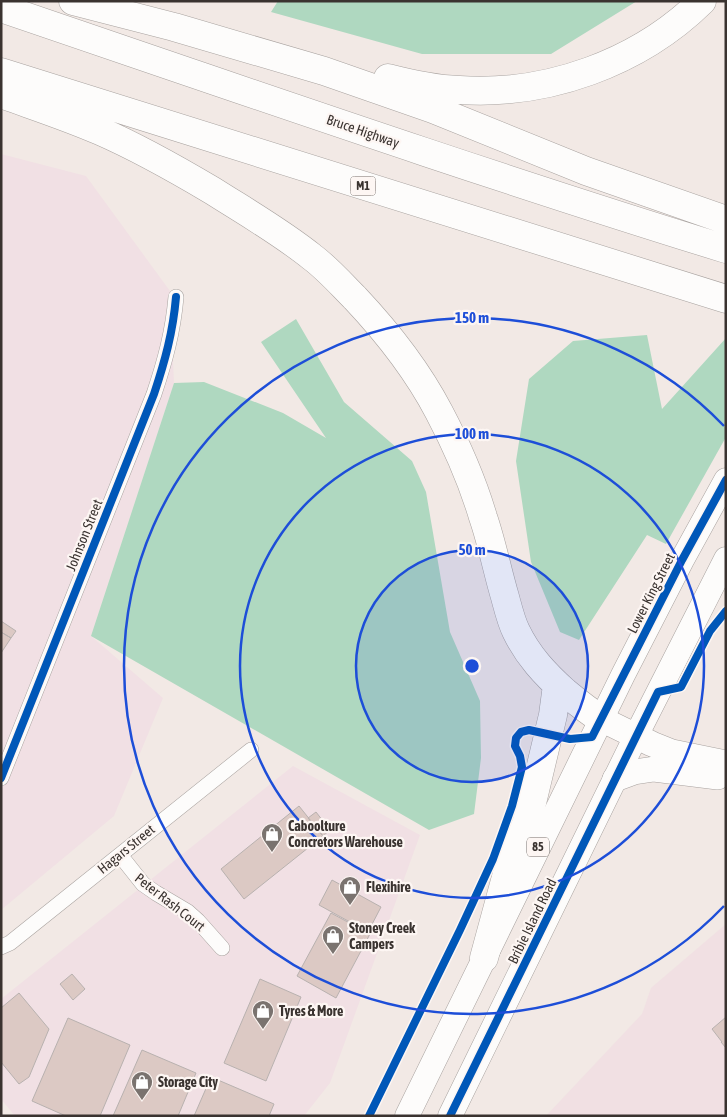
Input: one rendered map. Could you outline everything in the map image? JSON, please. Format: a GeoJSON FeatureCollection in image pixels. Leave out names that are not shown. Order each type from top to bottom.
{"type":"FeatureCollection","features":[{"type":"Feature","properties":{"kind":"highway"},"geometry":{"type":"LineString","coordinates":[[73,1],[174,27],[324,71],[433,109],[594,174],[726,220]]}},
{"type":"Feature","properties":{"kind":"highway"},"geometry":{"type":"LineString","coordinates":[[324,71],[353,69],[418,85],[459,90],[481,91],[534,87],[601,67],[622,58],[664,33],[702,1]]}},
{"type":"Feature","properties":{"kind":"highway","name":"Bruce Highway"},"geometry":{"type":"LineString","coordinates":[[1,8],[478,170],[726,249]]}},
{"type":"Feature","properties":{"kind":"highway","name":"M1"},"geometry":{"type":"LineString","coordinates":[[1,72],[726,299]]}},
{"type":"Feature","properties":{"kind":"highway"},"geometry":{"type":"LineString","coordinates":[[1,94],[100,131],[150,154],[262,222],[313,258],[339,281],[374,319],[410,365],[450,433],[464,462],[483,517],[516,630],[537,665],[557,685],[592,714],[672,752],[726,763]]}},
{"type":"Feature","properties":{"kind":"highway"},"geometry":{"type":"LineString","coordinates":[[484,958],[509,866],[526,824],[532,803],[554,715],[557,685]]}},
{"type":"Feature","properties":{"kind":"highway"},"geometry":{"type":"LineString","coordinates":[[615,778],[634,772],[654,770],[726,776]]}},
{"type":"Feature","properties":{"kind":"main road","name":"Lower King Street"},"geometry":{"type":"LineString","coordinates":[[602,719],[682,560],[726,480]]}},
{"type":"Feature","properties":{"kind":"main road"},"geometry":{"type":"LineString","coordinates":[[636,736],[726,559]]}},
{"type":"Feature","properties":{"kind":"main road","name":"Bribie Island Road"},"geometry":{"type":"LineString","coordinates":[[407,1116],[602,719]]}},
{"type":"Feature","properties":{"kind":"main road","name":"Bribie Island Road"},"geometry":{"type":"LineString","coordinates":[[457,1110],[636,736]]}},
{"type":"Feature","properties":{"kind":"street","name":"Johnson Street"},"geometry":{"type":"LineString","coordinates":[[1,778],[154,394],[166,357],[176,297]]}},
{"type":"Feature","properties":{"kind":"street","name":"Hagars Street"},"geometry":{"type":"LineString","coordinates":[[4,940],[120,855],[251,750]]}},
{"type":"Feature","properties":{"kind":"street","name":"Peter Rash Court"},"geometry":{"type":"LineString","coordinates":[[120,855],[143,884],[198,920],[222,948]]}},
{"type":"Feature","properties":{"kind":"shaded area"},"geometry":{"type":"Polygon","coordinates":[[[1,154],[86,176],[170,291],[174,383],[91,636],[163,698],[114,816],[1,910],[1,154]]]}},
{"type":"Feature","properties":{"kind":"shaded area"},"geometry":{"type":"Polygon","coordinates":[[[293,766],[420,835],[330,1083],[304,1116],[15,1116],[1,1099],[1,999],[293,766]]]}},
{"type":"Feature","properties":{"kind":"shaded area"},"geometry":{"type":"Polygon","coordinates":[[[726,924],[726,1116],[546,1116],[642,1014],[651,988],[726,924]]]}},
{"type":"Feature","properties":{"kind":"green space"},"geometry":{"type":"Polygon","coordinates":[[[278,1],[637,1],[551,54],[422,54],[271,12],[278,1]]]}},
{"type":"Feature","properties":{"kind":"green space"},"geometry":{"type":"Polygon","coordinates":[[[296,319],[344,402],[412,461],[426,492],[450,632],[480,701],[481,758],[474,814],[429,830],[91,636],[174,383],[204,382],[283,413],[326,438],[261,342],[296,319]]]}},
{"type":"Feature","properties":{"kind":"green space"},"geometry":{"type":"Polygon","coordinates":[[[647,335],[662,409],[726,338],[726,437],[666,544],[647,535],[579,640],[560,632],[531,562],[516,461],[529,379],[573,341],[647,335]]]}},
{"type":"Feature","properties":{"kind":"building"},"geometry":{"type":"Polygon","coordinates":[[[1,621],[16,631],[11,638],[1,632],[1,621]]]}},
{"type":"Feature","properties":{"kind":"building"},"geometry":{"type":"Polygon","coordinates":[[[1,632],[11,638],[1,653],[1,632]]]}},
{"type":"Feature","properties":{"kind":"building"},"geometry":{"type":"Polygon","coordinates":[[[299,806],[323,836],[244,899],[221,869],[299,806]]]}},
{"type":"Feature","properties":{"kind":"building"},"geometry":{"type":"Polygon","coordinates":[[[316,812],[330,830],[323,836],[308,818],[316,812]]]}},
{"type":"Feature","properties":{"kind":"building"},"geometry":{"type":"Polygon","coordinates":[[[332,880],[381,907],[368,932],[319,905],[332,880]]]}},
{"type":"Feature","properties":{"kind":"building"},"geometry":{"type":"Polygon","coordinates":[[[331,913],[370,934],[336,998],[297,976],[331,913]]]}},
{"type":"Feature","properties":{"kind":"building"},"geometry":{"type":"Polygon","coordinates":[[[72,974],[85,989],[73,1000],[60,984],[72,974]]]}},
{"type":"Feature","properties":{"kind":"building"},"geometry":{"type":"Polygon","coordinates":[[[260,979],[301,997],[266,1081],[224,1063],[260,979]]]}},
{"type":"Feature","properties":{"kind":"building"},"geometry":{"type":"Polygon","coordinates":[[[19,993],[49,1029],[29,1077],[19,1084],[1,1062],[1,1008],[19,993]]]}},
{"type":"Feature","properties":{"kind":"building"},"geometry":{"type":"Polygon","coordinates":[[[726,1017],[726,1048],[712,1029],[726,1017]]]}},
{"type":"Feature","properties":{"kind":"building"},"geometry":{"type":"Polygon","coordinates":[[[68,1018],[130,1045],[100,1116],[66,1116],[32,1101],[68,1018]]]}},
{"type":"Feature","properties":{"kind":"building"},"geometry":{"type":"Polygon","coordinates":[[[142,1050],[196,1073],[178,1116],[113,1116],[142,1050]]]}},
{"type":"Feature","properties":{"kind":"building"},"geometry":{"type":"Polygon","coordinates":[[[211,1077],[274,1104],[269,1116],[194,1116],[211,1077]]]}},
{"type":"Feature","properties":{"kind":"cycle path"},"geometry":{"type":"LineString","coordinates":[[1,778],[154,394],[168,346],[176,297]]}},
{"type":"Feature","properties":{"kind":"cycle path"},"geometry":{"type":"LineString","coordinates":[[369,1116],[493,859],[512,806],[522,767],[520,756],[515,746],[516,738],[521,732],[529,730],[570,739],[592,737],[682,560],[726,480]]}},
{"type":"Feature","properties":{"kind":"cycle path"},"geometry":{"type":"LineString","coordinates":[[450,1116],[658,692],[681,687],[710,631],[726,611]]}},
{"type":"Feature","properties":{"kind":"place","name":"Caboolture Concretors Warehouse"},"geometry":{"type":"Point","coordinates":[272,853]}},
{"type":"Feature","properties":{"kind":"place","name":"Flexihire"},"geometry":{"type":"Point","coordinates":[350,906]}},
{"type":"Feature","properties":{"kind":"place","name":"Stoney Creek Campers"},"geometry":{"type":"Point","coordinates":[333,955]}},
{"type":"Feature","properties":{"kind":"place","name":"Tyres & More"},"geometry":{"type":"Point","coordinates":[263,1030]}},
{"type":"Feature","properties":{"kind":"place","name":"Storage City"},"geometry":{"type":"Point","coordinates":[142,1101]}}]}
